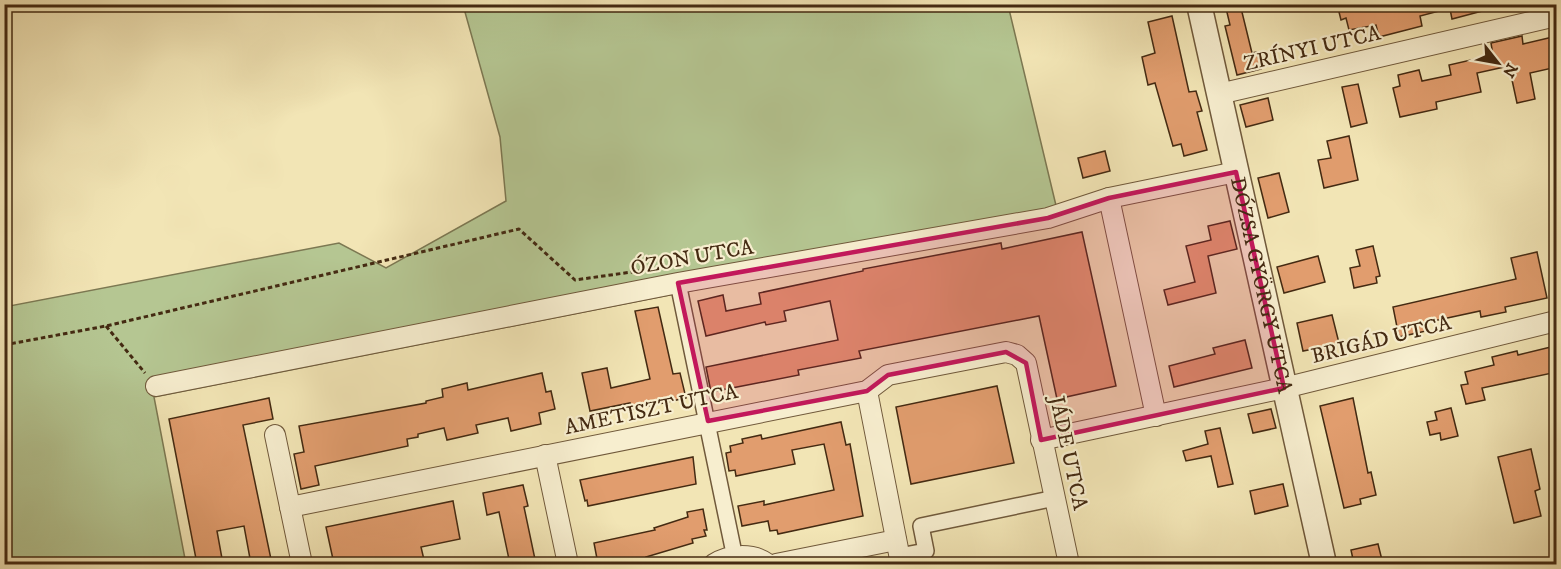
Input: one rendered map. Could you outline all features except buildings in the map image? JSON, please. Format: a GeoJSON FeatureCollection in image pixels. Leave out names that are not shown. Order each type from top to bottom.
{"type":"FeatureCollection","features":[{"type":"Feature","properties":{"kind":"street","name":"DÓZSA GYÖRGY UTCA"},"geometry":{"type":"LineString","coordinates":[[1199,4],[1324,564]]}},
{"type":"Feature","properties":{"kind":"street","name":"ZRÍNYI UTCA"},"geometry":{"type":"LineString","coordinates":[[1219,94],[1557,16]]}},
{"type":"Feature","properties":{"kind":"street","name":"ÓZON UTCA"},"geometry":{"type":"LineString","coordinates":[[156,386],[678,283],[1048,218],[1109,198],[1236,172]]}},
{"type":"Feature","properties":{"kind":"street"},"geometry":{"type":"LineString","coordinates":[[1109,198],[1156,416]]}},
{"type":"Feature","properties":{"kind":"street"},"geometry":{"type":"LineString","coordinates":[[678,283],[735,558]]}},
{"type":"Feature","properties":{"kind":"street","name":"BRIGÁD UTCA"},"geometry":{"type":"LineString","coordinates":[[1041,440],[1284,388],[1557,321]]}},
{"type":"Feature","properties":{"kind":"street","name":"AMETISZT UTCA"},"geometry":{"type":"LineString","coordinates":[[290,507],[708,421],[867,391],[888,375],[1006,352],[1017,355]]}},
{"type":"Feature","properties":{"kind":"street","name":"JÁDE UTCA"},"geometry":{"type":"LineString","coordinates":[[1017,355],[1026,363],[1069,564]]}},
{"type":"Feature","properties":{"kind":"street"},"geometry":{"type":"LineString","coordinates":[[867,391],[899,554]]}},
{"type":"Feature","properties":{"kind":"street"},"geometry":{"type":"LineString","coordinates":[[275,435],[302,564]]}},
{"type":"Feature","properties":{"kind":"street"},"geometry":{"type":"LineString","coordinates":[[546,455],[568,564]]}},
{"type":"Feature","properties":{"kind":"street"},"geometry":{"type":"LineString","coordinates":[[776,564],[926,551],[921,526],[1054,498]]}},
{"type":"Feature","properties":{"kind":"street"},"geometry":{"type":"LineString","coordinates":[[714,564],[748,555],[760,558],[768,564]]}},
{"type":"Feature","properties":{"kind":"path"},"geometry":{"type":"LineString","coordinates":[[4,345],[106,326],[519,229],[575,280],[642,270]]}},
{"type":"Feature","properties":{"kind":"path"},"geometry":{"type":"LineString","coordinates":[[106,326],[156,386]]}},
{"type":"Feature","properties":{"kind":"highlighted area"},"geometry":{"type":"Polygon","coordinates":[[[1236,172],[1284,388],[1041,440],[1026,363],[1006,352],[888,375],[867,391],[708,421],[678,283],[1048,218],[1109,198],[1236,172]]]}},
{"type":"Feature","properties":{"kind":"green space"},"geometry":{"type":"Polygon","coordinates":[[[463,5],[1008,5],[1059,218],[154,397],[186,564],[5,564],[4,307],[339,243],[386,268],[506,201],[500,137],[463,5]]]}}]}
